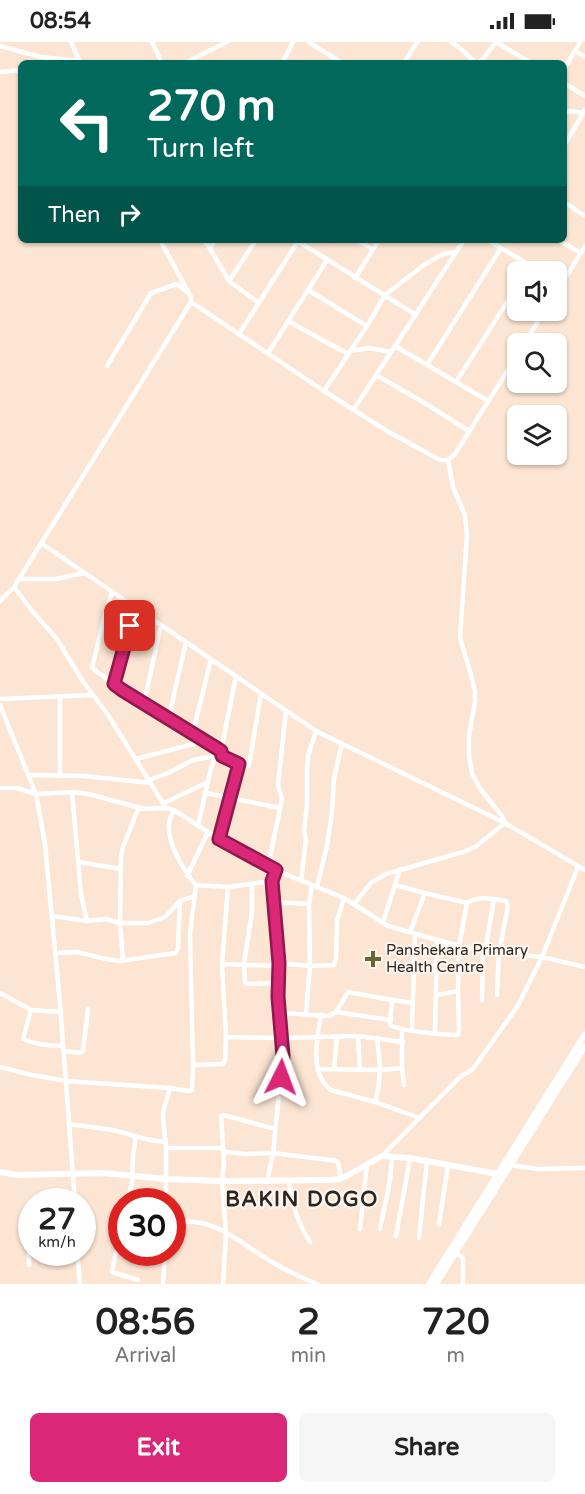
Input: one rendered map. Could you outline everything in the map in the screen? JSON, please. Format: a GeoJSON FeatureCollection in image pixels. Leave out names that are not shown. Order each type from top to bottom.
{"type":"FeatureCollection","features":[{"type":"Feature","properties":{"kind":"street"},"geometry":{"type":"LineString","coordinates":[[71,42],[79,60]]}},
{"type":"Feature","properties":{"kind":"street"},"geometry":{"type":"LineString","coordinates":[[152,42],[161,60]]}},
{"type":"Feature","properties":{"kind":"street"},"geometry":{"type":"LineString","coordinates":[[191,60],[227,42]]}},
{"type":"Feature","properties":{"kind":"street"},"geometry":{"type":"LineString","coordinates":[[284,60],[293,42]]}},
{"type":"Feature","properties":{"kind":"street"},"geometry":{"type":"LineString","coordinates":[[309,42],[337,60]]}},
{"type":"Feature","properties":{"kind":"street"},"geometry":{"type":"LineString","coordinates":[[406,60],[417,42]]}},
{"type":"Feature","properties":{"kind":"street"},"geometry":{"type":"LineString","coordinates":[[450,42],[473,60]]}},
{"type":"Feature","properties":{"kind":"street"},"geometry":{"type":"LineString","coordinates":[[481,60],[496,42],[526,60]]}},
{"type":"Feature","properties":{"kind":"street"},"geometry":{"type":"LineString","coordinates":[[567,64],[580,42]]}},
{"type":"Feature","properties":{"kind":"street"},"geometry":{"type":"LineString","coordinates":[[0,46],[40,60]]}},
{"type":"Feature","properties":{"kind":"street"},"geometry":{"type":"LineString","coordinates":[[575,51],[585,57]]}},
{"type":"Feature","properties":{"kind":"street"},"geometry":{"type":"LineString","coordinates":[[0,72],[18,70]]}},
{"type":"Feature","properties":{"kind":"street"},"geometry":{"type":"LineString","coordinates":[[567,85],[585,96]]}},
{"type":"Feature","properties":{"kind":"street"},"geometry":{"type":"LineString","coordinates":[[567,112],[584,111],[567,141]]}},
{"type":"Feature","properties":{"kind":"street"},"geometry":{"type":"LineString","coordinates":[[567,204],[585,216]]}},
{"type":"Feature","properties":{"kind":"street"},"geometry":{"type":"LineString","coordinates":[[0,601],[14,587],[191,302],[190,295],[163,243]]}},
{"type":"Feature","properties":{"kind":"street"},"geometry":{"type":"LineString","coordinates":[[206,243],[229,280],[259,303]]}},
{"type":"Feature","properties":{"kind":"street"},"geometry":{"type":"LineString","coordinates":[[210,248],[213,243]]}},
{"type":"Feature","properties":{"kind":"street"},"geometry":{"type":"LineString","coordinates":[[229,280],[254,243]]}},
{"type":"Feature","properties":{"kind":"street"},"geometry":{"type":"LineString","coordinates":[[240,334],[296,243]]}},
{"type":"Feature","properties":{"kind":"street"},"geometry":{"type":"LineString","coordinates":[[300,243],[416,315]]}},
{"type":"Feature","properties":{"kind":"street"},"geometry":{"type":"LineString","coordinates":[[362,243],[373,249]]}},
{"type":"Feature","properties":{"kind":"street"},"geometry":{"type":"LineString","coordinates":[[355,278],[377,243]]}},
{"type":"Feature","properties":{"kind":"street"},"geometry":{"type":"LineString","coordinates":[[354,409],[462,243]]}},
{"type":"Feature","properties":{"kind":"street"},"geometry":{"type":"LineString","coordinates":[[493,243],[523,261]]}},
{"type":"Feature","properties":{"kind":"street"},"geometry":{"type":"LineString","coordinates":[[563,243],[580,253]]}},
{"type":"Feature","properties":{"kind":"street"},"geometry":{"type":"LineString","coordinates":[[567,275],[585,246]]}},
{"type":"Feature","properties":{"kind":"street"},"geometry":{"type":"LineString","coordinates":[[427,365],[501,248]]}},
{"type":"Feature","properties":{"kind":"street"},"geometry":{"type":"LineString","coordinates":[[324,391],[385,295],[424,265],[443,254],[456,252]]}},
{"type":"Feature","properties":{"kind":"street"},"geometry":{"type":"LineString","coordinates":[[268,353],[327,260]]}},
{"type":"Feature","properties":{"kind":"street"},"geometry":{"type":"LineString","coordinates":[[106,366],[151,293],[177,284],[190,295]]}},
{"type":"Feature","properties":{"kind":"street"},"geometry":{"type":"LineString","coordinates":[[308,290],[367,326]]}},
{"type":"Feature","properties":{"kind":"street"},"geometry":{"type":"LineString","coordinates":[[191,302],[387,431],[440,460],[448,460],[454,454],[507,371]]}},
{"type":"Feature","properties":{"kind":"street"},"geometry":{"type":"LineString","coordinates":[[456,382],[507,302]]}},
{"type":"Feature","properties":{"kind":"street"},"geometry":{"type":"LineString","coordinates":[[288,321],[350,352],[369,348],[391,352]]}},
{"type":"Feature","properties":{"kind":"street"},"geometry":{"type":"LineString","coordinates":[[395,346],[488,401]]}},
{"type":"Feature","properties":{"kind":"street"},"geometry":{"type":"LineString","coordinates":[[376,375],[469,431]]}},
{"type":"Feature","properties":{"kind":"street"},"geometry":{"type":"LineString","coordinates":[[448,460],[451,480],[465,515],[467,535],[460,638],[475,692],[469,736],[470,764],[479,787],[502,816],[505,824]]}},
{"type":"Feature","properties":{"kind":"street"},"geometry":{"type":"LineString","coordinates":[[41,543],[316,731],[505,824],[585,870]]}},
{"type":"Feature","properties":{"kind":"street"},"geometry":{"type":"LineString","coordinates":[[19,579],[56,579],[85,573]]}},
{"type":"Feature","properties":{"kind":"street"},"geometry":{"type":"LineString","coordinates":[[14,587],[57,639],[165,805],[268,867],[344,898],[388,926],[459,946],[542,957],[585,967]]}},
{"type":"Feature","properties":{"kind":"street"},"geometry":{"type":"LineString","coordinates":[[112,592],[92,668],[94,671],[193,732],[220,750],[222,756],[245,767],[249,765],[261,694]]}},
{"type":"Feature","properties":{"kind":"street"},"geometry":{"type":"LineString","coordinates":[[114,684],[135,607]]}},
{"type":"Feature","properties":{"kind":"street"},"geometry":{"type":"LineString","coordinates":[[144,703],[161,625]]}},
{"type":"Feature","properties":{"kind":"street"},"geometry":{"type":"LineString","coordinates":[[168,717],[186,642]]}},
{"type":"Feature","properties":{"kind":"street"},"geometry":{"type":"LineString","coordinates":[[193,732],[211,659]]}},
{"type":"Feature","properties":{"kind":"street"},"geometry":{"type":"LineString","coordinates":[[198,826],[208,782],[220,750],[236,676]]}},
{"type":"Feature","properties":{"kind":"street"},"geometry":{"type":"LineString","coordinates":[[0,699],[93,695]]}},
{"type":"Feature","properties":{"kind":"street"},"geometry":{"type":"LineString","coordinates":[[60,696],[60,775]]}},
{"type":"Feature","properties":{"kind":"street"},"geometry":{"type":"LineString","coordinates":[[0,705],[36,794],[45,844],[56,952],[74,1188]]}},
{"type":"Feature","properties":{"kind":"street"},"geometry":{"type":"LineString","coordinates":[[268,867],[282,795],[278,785],[286,711]]}},
{"type":"Feature","properties":{"kind":"street"},"geometry":{"type":"LineString","coordinates":[[301,881],[306,839],[304,831],[308,756],[316,731]]}},
{"type":"Feature","properties":{"kind":"street"},"geometry":{"type":"LineString","coordinates":[[136,759],[206,741]]}},
{"type":"Feature","properties":{"kind":"street"},"geometry":{"type":"LineString","coordinates":[[306,1014],[310,966],[309,904],[327,846],[334,778],[342,744]]}},
{"type":"Feature","properties":{"kind":"street"},"geometry":{"type":"LineString","coordinates":[[28,775],[150,781],[193,760],[216,756]]}},
{"type":"Feature","properties":{"kind":"street"},"geometry":{"type":"LineString","coordinates":[[219,839],[239,764]]}},
{"type":"Feature","properties":{"kind":"street"},"geometry":{"type":"LineString","coordinates":[[0,788],[16,788],[36,794],[72,792],[89,794],[138,809],[165,805],[208,782]]}},
{"type":"Feature","properties":{"kind":"street"},"geometry":{"type":"LineString","coordinates":[[72,792],[81,894],[87,921]]}},
{"type":"Feature","properties":{"kind":"street"},"geometry":{"type":"LineString","coordinates":[[206,793],[280,808]]}},
{"type":"Feature","properties":{"kind":"street"},"geometry":{"type":"LineString","coordinates":[[123,960],[120,922],[123,847],[138,809]]}},
{"type":"Feature","properties":{"kind":"street"},"geometry":{"type":"LineString","coordinates":[[174,810],[168,826],[170,838],[187,876],[196,885],[228,887],[272,881]]}},
{"type":"Feature","properties":{"kind":"street"},"geometry":{"type":"LineString","coordinates":[[354,904],[377,878],[475,847],[505,824]]}},
{"type":"Feature","properties":{"kind":"street"},"geometry":{"type":"LineString","coordinates":[[187,876],[208,832]]}},
{"type":"Feature","properties":{"kind":"street"},"geometry":{"type":"LineString","coordinates":[[79,862],[121,869]]}},
{"type":"Feature","properties":{"kind":"street"},"geometry":{"type":"LineString","coordinates":[[0,1173],[17,1175],[73,1173],[267,1182],[341,1179],[382,1156],[460,1077],[473,1069],[517,1007],[542,957],[578,867]]}},
{"type":"Feature","properties":{"kind":"street"},"geometry":{"type":"LineString","coordinates":[[383,922],[400,869]]}},
{"type":"Feature","properties":{"kind":"street"},"geometry":{"type":"LineString","coordinates":[[267,1182],[273,1153],[283,1065],[279,964],[272,881],[276,870]]}},
{"type":"Feature","properties":{"kind":"street"},"geometry":{"type":"LineString","coordinates":[[252,884],[252,912],[244,964],[246,983],[279,983]]}},
{"type":"Feature","properties":{"kind":"street"},"geometry":{"type":"LineString","coordinates":[[0,1067],[66,1081],[192,1090],[190,934],[196,885]]}},
{"type":"Feature","properties":{"kind":"street"},"geometry":{"type":"LineString","coordinates":[[395,885],[468,903]]}},
{"type":"Feature","properties":{"kind":"street"},"geometry":{"type":"LineString","coordinates":[[193,1065],[223,1064],[225,1061],[222,964],[228,887]]}},
{"type":"Feature","properties":{"kind":"street"},"geometry":{"type":"LineString","coordinates":[[412,1030],[412,933],[424,893]]}},
{"type":"Feature","properties":{"kind":"street"},"geometry":{"type":"LineString","coordinates":[[52,916],[87,921],[106,919],[141,923],[156,921],[165,917],[180,901],[194,896]]}},
{"type":"Feature","properties":{"kind":"street"},"geometry":{"type":"LineString","coordinates":[[222,964],[310,966],[335,963],[337,921],[344,898]]}},
{"type":"Feature","properties":{"kind":"street"},"geometry":{"type":"LineString","coordinates":[[392,1000],[391,1026],[456,1035],[459,1033],[459,946],[468,903],[474,898],[506,901],[508,906],[499,953],[497,995]]}},
{"type":"Feature","properties":{"kind":"street"},"geometry":{"type":"LineString","coordinates":[[482,1000],[484,951],[494,900]]}},
{"type":"Feature","properties":{"kind":"street"},"geometry":{"type":"LineString","coordinates":[[56,952],[76,952],[106,959],[123,960],[176,953],[180,901]]}},
{"type":"Feature","properties":{"kind":"street"},"geometry":{"type":"LineString","coordinates":[[273,902],[309,904]]}},
{"type":"Feature","properties":{"kind":"street"},"geometry":{"type":"LineString","coordinates":[[435,1032],[438,940]]}},
{"type":"Feature","properties":{"kind":"street"},"geometry":{"type":"LineString","coordinates":[[437,995],[458,991]]}},
{"type":"Feature","properties":{"kind":"street"},"geometry":{"type":"LineString","coordinates":[[280,1013],[329,1016],[336,1012],[348,992],[413,1003]]}},
{"type":"Feature","properties":{"kind":"street"},"geometry":{"type":"LineString","coordinates":[[0,993],[31,1010],[61,1012]]}},
{"type":"Feature","properties":{"kind":"street"},"geometry":{"type":"LineString","coordinates":[[31,1010],[23,1039],[80,1053],[83,1051],[88,1009]]}},
{"type":"Feature","properties":{"kind":"street"},"geometry":{"type":"LineString","coordinates":[[336,1012],[391,1020]]}},
{"type":"Feature","properties":{"kind":"street"},"geometry":{"type":"LineString","coordinates":[[321,1015],[317,1070],[326,1086],[331,1090],[375,1101],[420,1118]]}},
{"type":"Feature","properties":{"kind":"street"},"geometry":{"type":"LineString","coordinates":[[402,1029],[404,1085]]}},
{"type":"Feature","properties":{"kind":"street"},"geometry":{"type":"LineString","coordinates":[[429,1284],[585,1034]]}},
{"type":"Feature","properties":{"kind":"street"},"geometry":{"type":"LineString","coordinates":[[226,1037],[358,1036],[402,1042]]}},
{"type":"Feature","properties":{"kind":"street"},"geometry":{"type":"LineString","coordinates":[[358,1036],[360,1070]]}},
{"type":"Feature","properties":{"kind":"street"},"geometry":{"type":"LineString","coordinates":[[334,1069],[336,1037]]}},
{"type":"Feature","properties":{"kind":"street"},"geometry":{"type":"LineString","coordinates":[[375,1101],[381,1070],[377,1038]]}},
{"type":"Feature","properties":{"kind":"street"},"geometry":{"type":"LineString","coordinates":[[436,1284],[585,1046]]}},
{"type":"Feature","properties":{"kind":"street"},"geometry":{"type":"LineString","coordinates":[[317,1070],[402,1068]]}},
{"type":"Feature","properties":{"kind":"street"},"geometry":{"type":"LineString","coordinates":[[166,1188],[166,1142],[163,1112],[170,1088]]}},
{"type":"Feature","properties":{"kind":"street"},"geometry":{"type":"LineString","coordinates":[[223,1284],[226,1234],[222,1181],[224,1150],[220,1118],[222,1115],[275,1130]]}},
{"type":"Feature","properties":{"kind":"street"},"geometry":{"type":"LineString","coordinates":[[69,1124],[113,1130],[166,1142]]}},
{"type":"Feature","properties":{"kind":"street"},"geometry":{"type":"LineString","coordinates":[[131,1188],[136,1136]]}},
{"type":"Feature","properties":{"kind":"street"},"geometry":{"type":"LineString","coordinates":[[166,1148],[224,1150],[246,1154],[273,1153],[338,1161],[341,1179]]}},
{"type":"Feature","properties":{"kind":"street"},"geometry":{"type":"LineString","coordinates":[[382,1156],[410,1158],[498,1174]]}},
{"type":"Feature","properties":{"kind":"street"},"geometry":{"type":"LineString","coordinates":[[380,1229],[390,1180],[392,1157]]}},
{"type":"Feature","properties":{"kind":"street"},"geometry":{"type":"LineString","coordinates":[[396,1236],[410,1158]]}},
{"type":"Feature","properties":{"kind":"street"},"geometry":{"type":"LineString","coordinates":[[419,1238],[427,1161]]}},
{"type":"Feature","properties":{"kind":"street"},"geometry":{"type":"LineString","coordinates":[[360,1228],[367,1164]]}},
{"type":"Feature","properties":{"kind":"street"},"geometry":{"type":"LineString","coordinates":[[439,1224],[448,1165]]}},
{"type":"Feature","properties":{"kind":"street"},"geometry":{"type":"LineString","coordinates":[[510,1165],[538,1169],[585,1168]]}},
{"type":"Feature","properties":{"kind":"street"},"geometry":{"type":"LineString","coordinates":[[289,1180],[294,1212],[310,1242]]}},
{"type":"Feature","properties":{"kind":"street"},"geometry":{"type":"LineString","coordinates":[[186,1222],[201,1223],[226,1234],[298,1276],[317,1284]]}},
{"type":"Feature","properties":{"kind":"street"},"geometry":{"type":"LineString","coordinates":[[456,1253],[463,1258],[463,1284]]}},
{"type":"Feature","properties":{"kind":"street"},"geometry":{"type":"LineString","coordinates":[[78,1266],[80,1284]]}},
{"type":"Feature","properties":{"kind":"street"},"geometry":{"type":"LineString","coordinates":[[113,1266],[112,1272],[138,1280]]}},
{"type":"Feature","properties":{"kind":"street"},"geometry":{"type":"LineString","coordinates":[[163,1284],[164,1266]]}},
{"type":"Feature","properties":{"kind":"place","name":"Panshekara Primary Health Centre"},"geometry":{"type":"Point","coordinates":[373,959]}},
{"type":"Feature","properties":{"kind":"district","name":"BAKIN DOGO"},"geometry":{"type":"Point","coordinates":[302,1199]}},
{"type":"Feature","properties":{"kind":"route"},"geometry":{"type":"LineString","coordinates":[[130,626],[114,684],[193,732],[221,751],[221,755],[225,758],[239,764],[219,839],[276,870],[272,881],[279,963],[278,997],[283,1056],[281,1077]]}}]}
